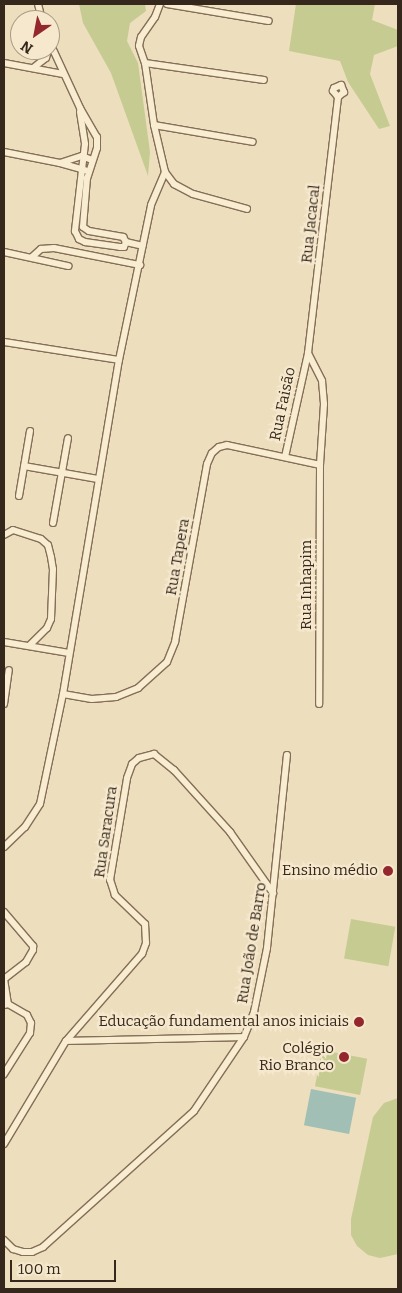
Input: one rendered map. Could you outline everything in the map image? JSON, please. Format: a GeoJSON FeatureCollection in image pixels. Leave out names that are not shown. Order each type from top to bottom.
{"type":"FeatureCollection","features":[{"type":"Feature","properties":{"kind":"street"},"geometry":{"type":"LineString","coordinates":[[160,4],[140,40],[139,46],[145,63],[154,126],[165,172],[174,184],[193,194],[247,209]]}},
{"type":"Feature","properties":{"kind":"street"},"geometry":{"type":"LineString","coordinates":[[166,4],[269,21]]}},
{"type":"Feature","properties":{"kind":"street"},"geometry":{"type":"LineString","coordinates":[[33,68],[43,60]]}},
{"type":"Feature","properties":{"kind":"street"},"geometry":{"type":"LineString","coordinates":[[57,60],[80,108],[97,137],[97,148],[89,170],[83,228],[123,237],[126,242],[143,246]]}},
{"type":"Feature","properties":{"kind":"street"},"geometry":{"type":"LineString","coordinates":[[4,63],[63,74]]}},
{"type":"Feature","properties":{"kind":"street"},"geometry":{"type":"LineString","coordinates":[[145,63],[264,80]]}},
{"type":"Feature","properties":{"kind":"street","name":"Rua Jacacal"},"geometry":{"type":"LineString","coordinates":[[308,353],[338,97]]}},
{"type":"Feature","properties":{"kind":"street"},"geometry":{"type":"LineString","coordinates":[[80,108],[85,144],[82,156],[75,231],[77,237],[85,242],[124,247],[126,242]]}},
{"type":"Feature","properties":{"kind":"street"},"geometry":{"type":"LineString","coordinates":[[154,126],[253,142]]}},
{"type":"Feature","properties":{"kind":"street"},"geometry":{"type":"LineString","coordinates":[[84,132],[97,137]]}},
{"type":"Feature","properties":{"kind":"street"},"geometry":{"type":"LineString","coordinates":[[4,152],[60,163],[81,171],[89,170]]}},
{"type":"Feature","properties":{"kind":"street"},"geometry":{"type":"LineString","coordinates":[[60,163],[82,156],[92,160]]}},
{"type":"Feature","properties":{"kind":"street"},"geometry":{"type":"LineString","coordinates":[[4,846],[25,827],[40,804],[63,694],[119,360],[153,200],[165,172]]}},
{"type":"Feature","properties":{"kind":"street"},"geometry":{"type":"LineString","coordinates":[[115,246],[116,235]]}},
{"type":"Feature","properties":{"kind":"street"},"geometry":{"type":"LineString","coordinates":[[32,257],[41,249],[54,248],[140,265]]}},
{"type":"Feature","properties":{"kind":"street"},"geometry":{"type":"LineString","coordinates":[[4,252],[68,266]]}},
{"type":"Feature","properties":{"kind":"street"},"geometry":{"type":"LineString","coordinates":[[4,342],[119,360]]}},
{"type":"Feature","properties":{"kind":"street","name":"Rua Faisão"},"geometry":{"type":"LineString","coordinates":[[285,457],[308,353]]}},
{"type":"Feature","properties":{"kind":"street","name":"Rua Faisão"},"geometry":{"type":"LineString","coordinates":[[308,353],[316,366],[324,392],[320,465]]}},
{"type":"Feature","properties":{"kind":"street"},"geometry":{"type":"LineString","coordinates":[[19,496],[30,432]]}},
{"type":"Feature","properties":{"kind":"street"},"geometry":{"type":"LineString","coordinates":[[53,523],[68,438]]}},
{"type":"Feature","properties":{"kind":"street","name":"Rua Tapera"},"geometry":{"type":"LineString","coordinates":[[63,694],[92,699],[116,697],[138,688],[167,662],[175,642],[207,464],[212,453],[219,447],[226,445],[320,465]]}},
{"type":"Feature","properties":{"kind":"street","name":"Rua Inhapim"},"geometry":{"type":"LineString","coordinates":[[319,704],[320,465]]}},
{"type":"Feature","properties":{"kind":"street"},"geometry":{"type":"LineString","coordinates":[[24,466],[98,479]]}},
{"type":"Feature","properties":{"kind":"street"},"geometry":{"type":"LineString","coordinates":[[4,535],[13,530],[41,539],[48,545],[51,557],[53,570],[51,619],[47,628],[30,645]]}},
{"type":"Feature","properties":{"kind":"street"},"geometry":{"type":"LineString","coordinates":[[4,642],[69,653]]}},
{"type":"Feature","properties":{"kind":"street"},"geometry":{"type":"LineString","coordinates":[[4,704],[9,670]]}},
{"type":"Feature","properties":{"kind":"street","name":"Rua Saracura"},"geometry":{"type":"LineString","coordinates":[[4,1144],[66,1041],[142,954],[146,943],[145,924],[115,895],[110,880],[127,778],[132,764],[139,758],[154,754],[174,770],[230,832],[274,893]]}},
{"type":"Feature","properties":{"kind":"street","name":"Rua João de Barro"},"geometry":{"type":"LineString","coordinates":[[4,1240],[12,1248],[23,1252],[32,1252],[43,1247],[194,1111],[244,1038],[254,1012],[274,893],[287,755]]}},
{"type":"Feature","properties":{"kind":"street"},"geometry":{"type":"LineString","coordinates":[[4,912],[33,946],[33,950],[26,962],[4,979],[6,1005],[27,1015],[31,1023],[30,1033],[4,1074]]}},
{"type":"Feature","properties":{"kind":"street"},"geometry":{"type":"LineString","coordinates":[[66,1041],[244,1038]]}},
{"type":"Feature","properties":{"kind":"green space"},"geometry":{"type":"Polygon","coordinates":[[[79,4],[145,4],[146,11],[130,23],[127,41],[138,63],[150,152],[148,176],[111,73],[83,23],[79,4]]]}},
{"type":"Feature","properties":{"kind":"green space"},"geometry":{"type":"Polygon","coordinates":[[[296,4],[375,4],[372,20],[398,30],[398,46],[374,55],[370,74],[390,126],[379,129],[348,82],[340,61],[289,51],[296,4]]]}},
{"type":"Feature","properties":{"kind":"green space"},"geometry":{"type":"Polygon","coordinates":[[[351,919],[395,927],[388,966],[344,958],[351,919]]]}},
{"type":"Feature","properties":{"kind":"green space"},"geometry":{"type":"Polygon","coordinates":[[[322,1050],[367,1059],[360,1095],[315,1086],[322,1050]]]}},
{"type":"Feature","properties":{"kind":"green space"},"geometry":{"type":"Polygon","coordinates":[[[398,1098],[398,1254],[380,1258],[368,1255],[357,1246],[351,1235],[351,1219],[373,1117],[384,1103],[398,1098]]]}},
{"type":"Feature","properties":{"kind":"water"},"geometry":{"type":"Polygon","coordinates":[[[311,1089],[356,1098],[349,1134],[304,1125],[311,1089]]]}},
{"type":"Feature","properties":{"kind":"place","name":"Ensino médio"},"geometry":{"type":"Point","coordinates":[388,871]}},
{"type":"Feature","properties":{"kind":"place","name":"Educação fundamental anos iniciais"},"geometry":{"type":"Point","coordinates":[359,1022]}},
{"type":"Feature","properties":{"kind":"place","name":"Colégio Rio Branco"},"geometry":{"type":"Point","coordinates":[344,1057]}}]}
